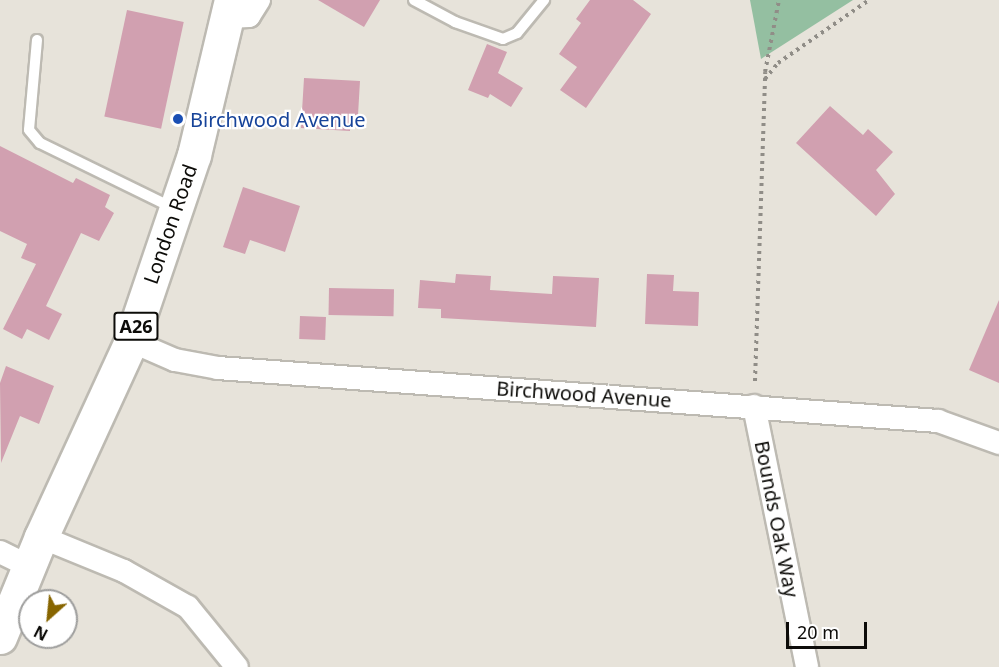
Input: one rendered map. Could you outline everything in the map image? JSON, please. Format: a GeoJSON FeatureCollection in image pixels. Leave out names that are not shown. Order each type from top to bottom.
{"type":"FeatureCollection","features":[{"type":"Feature","properties":{"kind":"highway","name":"London Road"},"geometry":{"type":"LineString","coordinates":[[0,637],[35,552],[131,341],[174,208],[194,155],[229,8]]}},
{"type":"Feature","properties":{"kind":"street"},"geometry":{"type":"LineString","coordinates":[[229,8],[249,15],[259,0]]}},
{"type":"Feature","properties":{"kind":"street","name":"Birchwood Avenue"},"geometry":{"type":"LineString","coordinates":[[131,341],[175,360],[218,368],[938,421],[999,443]]}},
{"type":"Feature","properties":{"kind":"street","name":"Bounds Oak Way"},"geometry":{"type":"LineString","coordinates":[[754,406],[807,667]]}},
{"type":"Feature","properties":{"kind":"street"},"geometry":{"type":"LineString","coordinates":[[0,552],[35,552],[124,571],[188,607],[237,667]]}},
{"type":"Feature","properties":{"kind":"lane"},"geometry":{"type":"LineString","coordinates":[[414,0],[455,22],[502,39],[517,33],[544,0]]}},
{"type":"Feature","properties":{"kind":"lane"},"geometry":{"type":"LineString","coordinates":[[37,40],[29,130],[40,142],[174,208]]}},
{"type":"Feature","properties":{"kind":"path"},"geometry":{"type":"LineString","coordinates":[[754,406],[764,80],[779,0]]}},
{"type":"Feature","properties":{"kind":"path"},"geometry":{"type":"LineString","coordinates":[[764,80],[778,63],[869,0]]}},
{"type":"Feature","properties":{"kind":"green space"},"geometry":{"type":"Polygon","coordinates":[[[750,0],[853,0],[761,59],[750,0]]]}},
{"type":"Feature","properties":{"kind":"building"},"geometry":{"type":"Polygon","coordinates":[[[318,0],[380,0],[364,27],[318,0]]]}},
{"type":"Feature","properties":{"kind":"building"},"geometry":{"type":"Polygon","coordinates":[[[590,0],[633,0],[651,14],[586,108],[560,90],[577,67],[559,54],[581,23],[576,19],[590,0]]]}},
{"type":"Feature","properties":{"kind":"building"},"geometry":{"type":"Polygon","coordinates":[[[127,10],[184,22],[161,129],[104,117],[127,10]]]}},
{"type":"Feature","properties":{"kind":"building"},"geometry":{"type":"Polygon","coordinates":[[[487,44],[507,52],[498,73],[523,88],[511,107],[490,94],[488,98],[468,90],[487,44]]]}},
{"type":"Feature","properties":{"kind":"building"},"geometry":{"type":"Polygon","coordinates":[[[304,78],[360,81],[358,115],[351,115],[350,131],[301,128],[304,78]]]}},
{"type":"Feature","properties":{"kind":"building"},"geometry":{"type":"Polygon","coordinates":[[[830,106],[863,135],[868,129],[893,152],[876,170],[895,194],[876,216],[796,143],[830,106]]]}},
{"type":"Feature","properties":{"kind":"building"},"geometry":{"type":"Polygon","coordinates":[[[0,146],[73,183],[76,178],[110,195],[105,207],[114,213],[99,241],[81,233],[46,306],[62,314],[49,340],[27,329],[22,339],[3,329],[36,264],[21,258],[27,244],[0,231],[0,146]]]}},
{"type":"Feature","properties":{"kind":"building"},"geometry":{"type":"Polygon","coordinates":[[[243,187],[300,206],[285,252],[250,240],[245,254],[223,247],[243,187]]]}},
{"type":"Feature","properties":{"kind":"building"},"geometry":{"type":"Polygon","coordinates":[[[456,274],[491,276],[490,290],[552,294],[553,276],[599,278],[596,327],[441,318],[441,309],[418,308],[420,280],[455,283],[456,274]]]}},
{"type":"Feature","properties":{"kind":"building"},"geometry":{"type":"Polygon","coordinates":[[[647,274],[674,275],[673,291],[699,292],[698,326],[645,324],[647,274]]]}},
{"type":"Feature","properties":{"kind":"building"},"geometry":{"type":"Polygon","coordinates":[[[329,288],[394,289],[394,316],[329,315],[329,288]]]}},
{"type":"Feature","properties":{"kind":"building"},"geometry":{"type":"Polygon","coordinates":[[[999,300],[999,383],[969,370],[999,300]]]}},
{"type":"Feature","properties":{"kind":"building"},"geometry":{"type":"Polygon","coordinates":[[[300,316],[326,317],[325,340],[299,339],[300,316]]]}},
{"type":"Feature","properties":{"kind":"building"},"geometry":{"type":"Polygon","coordinates":[[[6,366],[54,386],[39,424],[20,416],[1,463],[0,383],[6,366]]]}},
{"type":"Feature","properties":{"kind":"place","name":"Birchwood Avenue"},"geometry":{"type":"Point","coordinates":[178,119]}}]}
